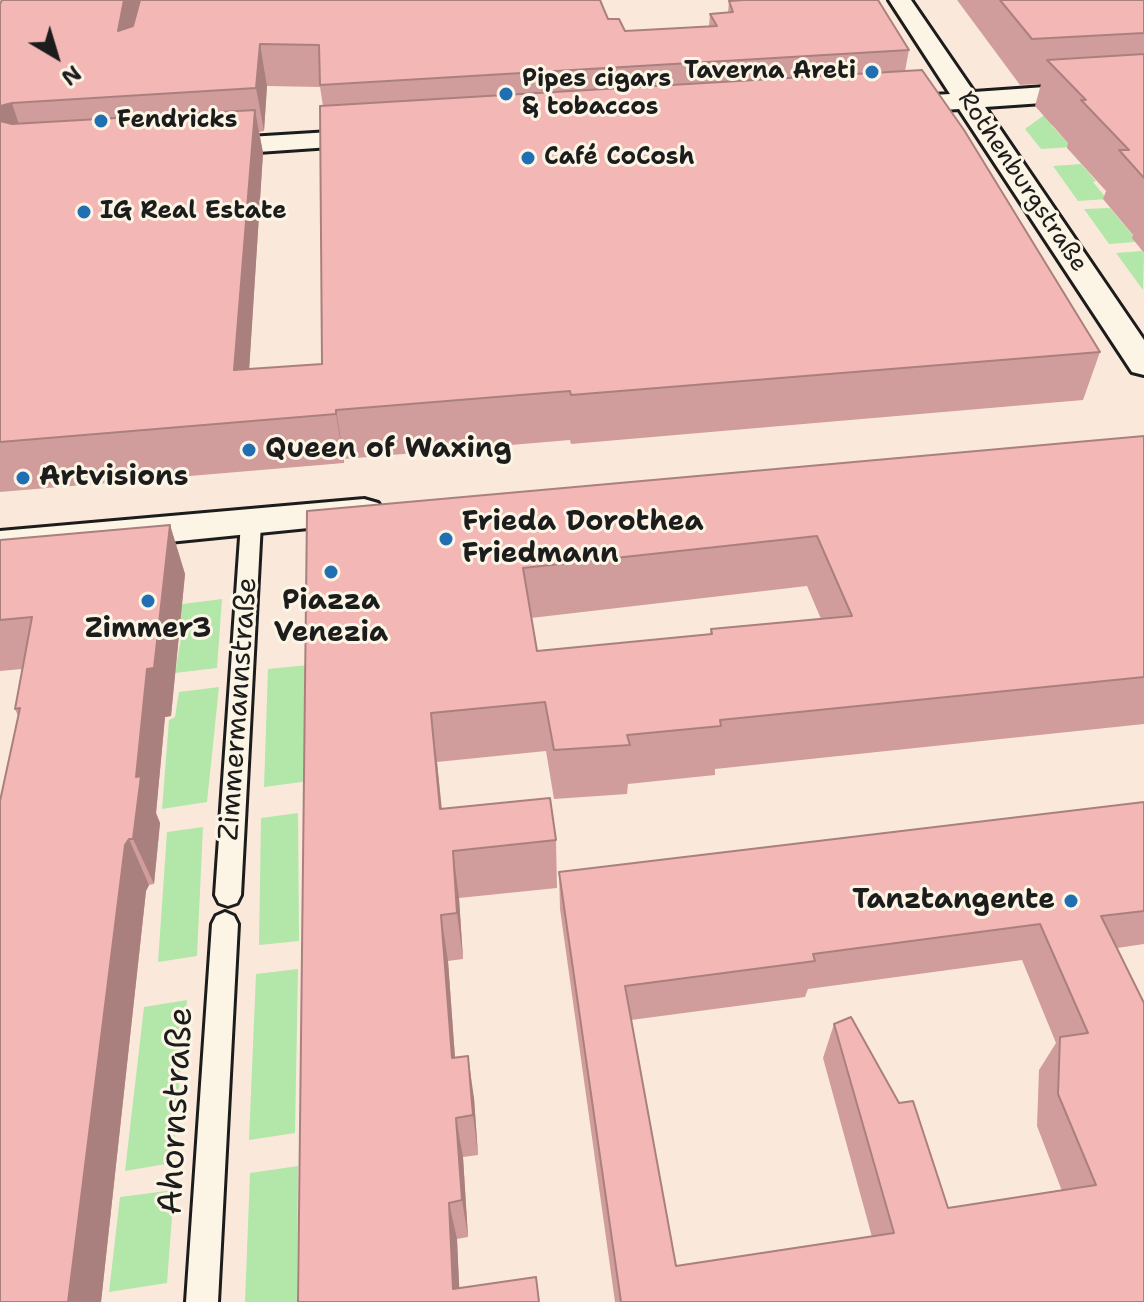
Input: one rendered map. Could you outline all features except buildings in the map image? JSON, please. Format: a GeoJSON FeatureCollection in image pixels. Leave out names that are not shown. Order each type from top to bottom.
{"type":"FeatureCollection","features":[{"type":"Feature","properties":{"kind":"street","name":"Rothenburgstraße"},"geometry":{"type":"LineString","coordinates":[[900,0],[1144,365]]}},
{"type":"Feature","properties":{"kind":"street"},"geometry":{"type":"LineString","coordinates":[[861,107],[1144,88]]}},
{"type":"Feature","properties":{"kind":"street"},"geometry":{"type":"LineString","coordinates":[[173,150],[409,135]]}},
{"type":"Feature","properties":{"kind":"street"},"geometry":{"type":"LineString","coordinates":[[0,545],[400,509]]}},
{"type":"Feature","properties":{"kind":"lane","name":"Zimmermannstraße"},"geometry":{"type":"LineString","coordinates":[[226,910],[251,523]]}},
{"type":"Feature","properties":{"kind":"lane","name":"Ahornstraße"},"geometry":{"type":"LineString","coordinates":[[202,1302],[226,910]]}},
{"type":"Feature","properties":{"kind":"green space"},"geometry":{"type":"Polygon","coordinates":[[[1054,108],[1069,123],[1051,125],[1072,147],[1041,149],[1025,129],[1054,108]]]}},
{"type":"Feature","properties":{"kind":"green space"},"geometry":{"type":"Polygon","coordinates":[[[1081,164],[1107,199],[1078,201],[1053,166],[1081,164]]]}},
{"type":"Feature","properties":{"kind":"green space"},"geometry":{"type":"Polygon","coordinates":[[[1110,208],[1135,242],[1109,244],[1084,209],[1110,208]]]}},
{"type":"Feature","properties":{"kind":"green space"},"geometry":{"type":"Polygon","coordinates":[[[1142,251],[1144,254],[1143,290],[1116,253],[1142,251]]]}},
{"type":"Feature","properties":{"kind":"green space"},"geometry":{"type":"Polygon","coordinates":[[[222,599],[217,668],[175,673],[184,621],[178,618],[182,604],[222,599]]]}},
{"type":"Feature","properties":{"kind":"green space"},"geometry":{"type":"Polygon","coordinates":[[[308,665],[309,781],[264,787],[268,669],[308,665]]]}},
{"type":"Feature","properties":{"kind":"green space"},"geometry":{"type":"Polygon","coordinates":[[[219,687],[207,802],[162,809],[169,720],[175,717],[179,692],[219,687]]]}},
{"type":"Feature","properties":{"kind":"green space"},"geometry":{"type":"Polygon","coordinates":[[[298,813],[299,941],[259,945],[261,818],[298,813]]]}},
{"type":"Feature","properties":{"kind":"green space"},"geometry":{"type":"Polygon","coordinates":[[[203,827],[197,956],[158,962],[167,832],[203,827]]]}},
{"type":"Feature","properties":{"kind":"green space"},"geometry":{"type":"Polygon","coordinates":[[[298,969],[295,1133],[249,1140],[256,974],[298,969]]]}},
{"type":"Feature","properties":{"kind":"green space"},"geometry":{"type":"Polygon","coordinates":[[[187,1000],[172,1163],[125,1171],[144,1007],[187,1000]]]}},
{"type":"Feature","properties":{"kind":"green space"},"geometry":{"type":"Polygon","coordinates":[[[298,1166],[297,1302],[245,1302],[250,1173],[298,1166]]]}},
{"type":"Feature","properties":{"kind":"green space"},"geometry":{"type":"Polygon","coordinates":[[[174,1190],[167,1283],[109,1292],[120,1197],[174,1190]]]}},
{"type":"Feature","properties":{"kind":"place","name":"Taverna Areti"},"geometry":{"type":"Point","coordinates":[872,72]}},
{"type":"Feature","properties":{"kind":"place","name":"Pipes cigars & tobaccos"},"geometry":{"type":"Point","coordinates":[506,94]}},
{"type":"Feature","properties":{"kind":"place","name":"Fendricks"},"geometry":{"type":"Point","coordinates":[101,121]}},
{"type":"Feature","properties":{"kind":"place","name":"Café CoCosh"},"geometry":{"type":"Point","coordinates":[528,158]}},
{"type":"Feature","properties":{"kind":"place","name":"IG Real Estate"},"geometry":{"type":"Point","coordinates":[84,212]}},
{"type":"Feature","properties":{"kind":"place","name":"Queen of Waxing"},"geometry":{"type":"Point","coordinates":[249,450]}},
{"type":"Feature","properties":{"kind":"place","name":"Artvisions"},"geometry":{"type":"Point","coordinates":[23,478]}},
{"type":"Feature","properties":{"kind":"place","name":"Frieda Dorothea Friedmann"},"geometry":{"type":"Point","coordinates":[446,539]}},
{"type":"Feature","properties":{"kind":"place","name":"Piazza Venezia"},"geometry":{"type":"Point","coordinates":[331,572]}},
{"type":"Feature","properties":{"kind":"place","name":"Zimmer3"},"geometry":{"type":"Point","coordinates":[148,601]}},
{"type":"Feature","properties":{"kind":"place","name":"Tanztangente"},"geometry":{"type":"Point","coordinates":[1071,901]}}]}
